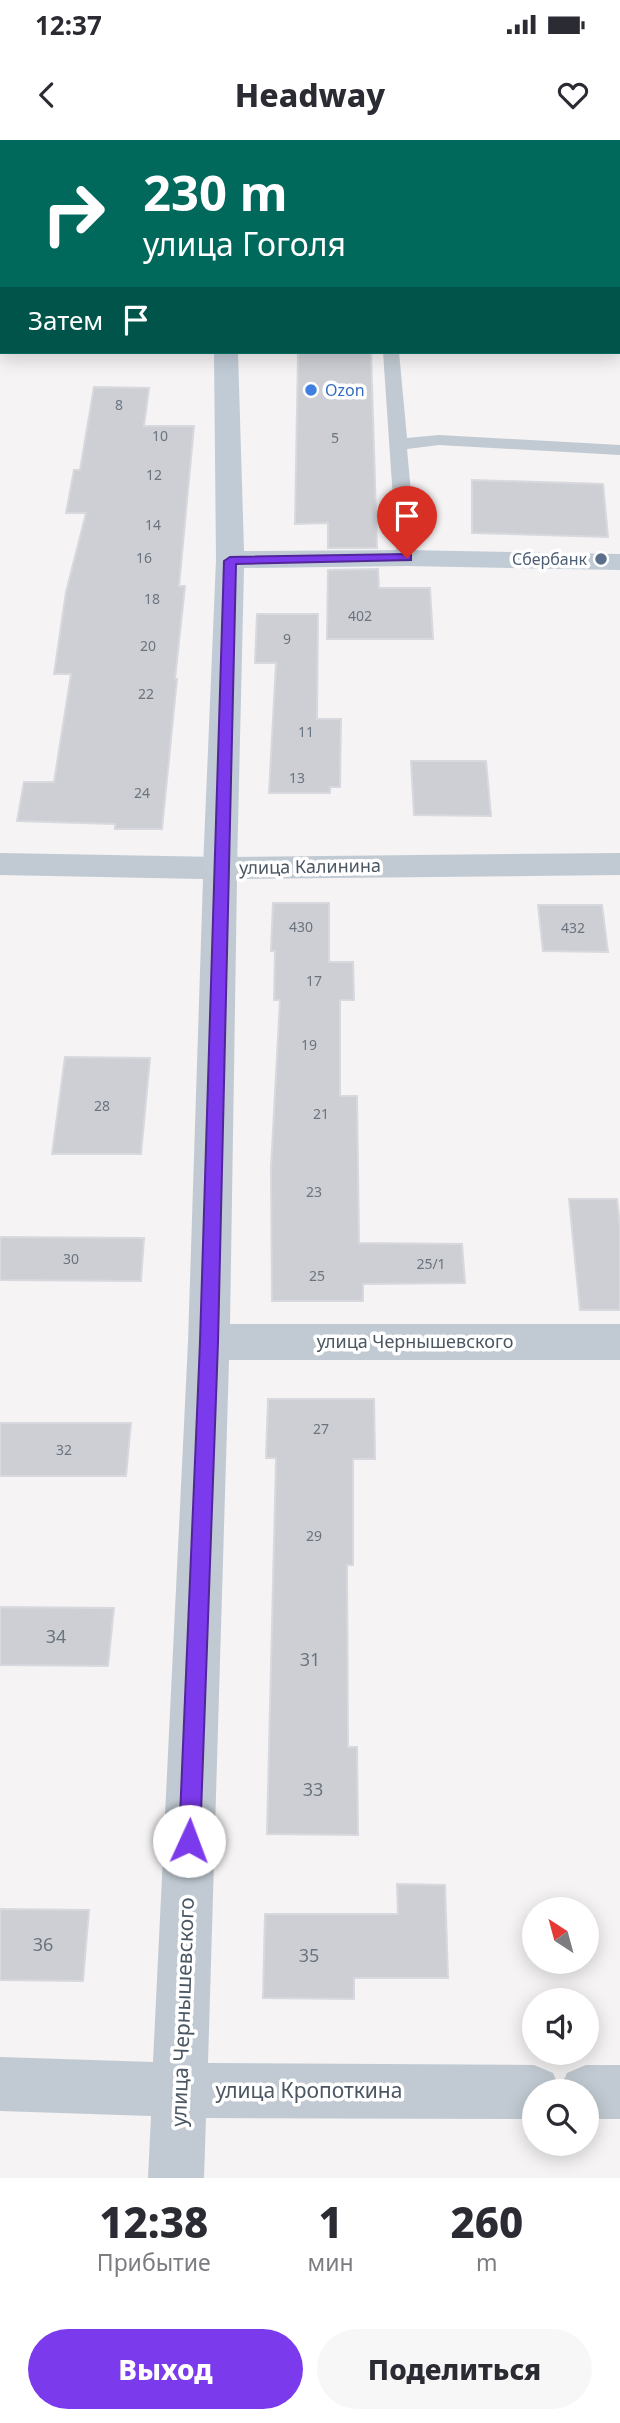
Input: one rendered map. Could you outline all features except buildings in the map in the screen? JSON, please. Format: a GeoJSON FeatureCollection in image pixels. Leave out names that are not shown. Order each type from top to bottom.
{"type":"FeatureCollection","features":[{"type":"Feature","properties":{"kind":"street","name":"улица Чернышевского"},"geometry":{"type":"LineString","coordinates":[[176,2178],[209,1342],[230,561],[226,354]]}},
{"type":"Feature","properties":{"kind":"street"},"geometry":{"type":"LineString","coordinates":[[230,561],[407,558],[620,562]]}},
{"type":"Feature","properties":{"kind":"street","name":"улица Калинина"},"geometry":{"type":"LineString","coordinates":[[0,864],[220,869],[620,864]]}},
{"type":"Feature","properties":{"kind":"street","name":"улица Чернышевского"},"geometry":{"type":"LineString","coordinates":[[209,1342],[620,1342]]}},
{"type":"Feature","properties":{"kind":"street","name":"улица Кропоткина"},"geometry":{"type":"LineString","coordinates":[[0,2084],[180,2090],[522,2092]]}},
{"type":"Feature","properties":{"kind":"street"},"geometry":{"type":"LineString","coordinates":[[599,2092],[620,2092]]}},
{"type":"Feature","properties":{"kind":"lane"},"geometry":{"type":"LineString","coordinates":[[391,354],[407,558]]}},
{"type":"Feature","properties":{"kind":"lane"},"geometry":{"type":"LineString","coordinates":[[400,444],[439,440],[620,450]]}},
{"type":"Feature","properties":{"kind":"place","name":"Ozon"},"geometry":{"type":"Point","coordinates":[311,390]}},
{"type":"Feature","properties":{"kind":"place","name":"Сбербанк"},"geometry":{"type":"Point","coordinates":[601,559]}},
{"type":"Feature","properties":{"kind":"route"},"geometry":{"type":"LineString","coordinates":[[189,1841],[209,1342],[230,561],[407,558]]}}]}
